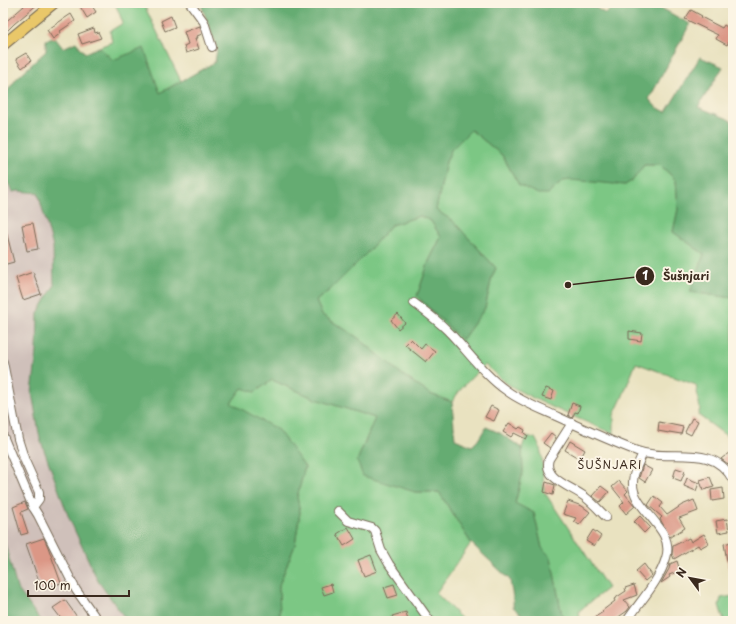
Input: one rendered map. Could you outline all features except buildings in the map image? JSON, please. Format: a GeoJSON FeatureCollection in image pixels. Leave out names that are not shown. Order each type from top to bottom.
{"type":"FeatureCollection","features":[{"type":"Feature","properties":{"kind":"main road"},"geometry":{"type":"LineString","coordinates":[[3,45],[54,3]]}},
{"type":"Feature","properties":{"kind":"street"},"geometry":{"type":"LineString","coordinates":[[190,3],[204,22],[212,47]]}},
{"type":"Feature","properties":{"kind":"street"},"geometry":{"type":"LineString","coordinates":[[414,303],[447,330],[489,376],[507,391],[572,423],[643,453],[704,456],[728,471],[733,480]]}},
{"type":"Feature","properties":{"kind":"street"},"geometry":{"type":"LineString","coordinates":[[3,362],[18,439],[25,461],[39,492],[39,499],[33,507]]}},
{"type":"Feature","properties":{"kind":"street"},"geometry":{"type":"LineString","coordinates":[[572,423],[549,459],[548,468],[553,477],[586,498],[606,517]]}},
{"type":"Feature","properties":{"kind":"street"},"geometry":{"type":"LineString","coordinates":[[3,436],[33,507],[76,590],[98,621]]}},
{"type":"Feature","properties":{"kind":"street"},"geometry":{"type":"LineString","coordinates":[[627,621],[656,578],[666,558],[668,549],[663,533],[639,501],[634,491],[634,474],[643,453]]}},
{"type":"Feature","properties":{"kind":"street"},"geometry":{"type":"LineString","coordinates":[[338,511],[348,521],[372,528],[376,531],[381,550],[389,564],[430,621]]}},
{"type":"Feature","properties":{"kind":"shaded area"},"geometry":{"type":"Polygon","coordinates":[[[3,174],[13,192],[38,193],[53,247],[54,286],[38,313],[37,351],[40,439],[69,518],[98,581],[124,617],[133,621],[41,621],[17,588],[3,537],[3,174]]]}},
{"type":"Feature","properties":{"kind":"green space"},"geometry":{"type":"Polygon","coordinates":[[[115,3],[143,3],[181,81],[160,93],[113,60],[99,47],[112,42],[110,31],[123,23],[115,3]]]}},
{"type":"Feature","properties":{"kind":"green space"},"geometry":{"type":"Polygon","coordinates":[[[202,3],[588,3],[606,14],[616,3],[652,3],[690,24],[649,99],[656,107],[666,112],[700,57],[723,67],[698,107],[733,122],[733,298],[690,292],[704,254],[673,232],[678,209],[676,180],[660,165],[644,165],[633,180],[625,185],[571,180],[563,181],[548,194],[538,194],[519,185],[502,155],[471,130],[451,150],[446,162],[436,210],[453,221],[496,268],[492,277],[485,308],[462,340],[417,296],[429,261],[441,237],[431,221],[420,216],[391,225],[365,255],[331,289],[316,301],[322,315],[357,337],[404,376],[430,394],[452,402],[455,439],[472,446],[478,440],[486,427],[500,433],[522,448],[523,472],[515,503],[534,513],[542,548],[551,557],[562,616],[558,621],[525,621],[523,616],[513,607],[510,580],[471,543],[439,492],[415,492],[363,476],[357,461],[375,418],[316,399],[272,380],[255,392],[242,388],[231,403],[278,430],[305,467],[297,497],[300,512],[295,545],[279,585],[280,621],[133,621],[124,617],[98,581],[69,518],[40,439],[32,393],[37,351],[38,313],[54,286],[53,247],[38,193],[13,192],[3,174],[3,97],[17,78],[46,51],[46,40],[55,38],[63,48],[76,42],[85,53],[99,47],[113,60],[144,48],[160,93],[215,62],[217,49],[202,7],[202,3]]]}},
{"type":"Feature","properties":{"kind":"green space","name":"ŠUŠNJARI"},"geometry":{"type":"Polygon","coordinates":[[[471,130],[502,155],[519,185],[548,194],[563,181],[571,179],[625,185],[633,180],[644,165],[660,165],[676,180],[678,209],[673,232],[704,254],[690,292],[733,298],[733,432],[728,437],[698,415],[700,409],[696,385],[636,363],[614,415],[614,434],[526,395],[506,383],[485,365],[471,378],[452,402],[430,394],[404,376],[357,337],[322,315],[316,301],[331,289],[365,255],[391,225],[420,216],[431,221],[441,237],[429,261],[417,296],[462,340],[485,308],[492,277],[496,268],[453,221],[436,210],[446,162],[451,150],[471,130]]]}},
{"type":"Feature","properties":{"kind":"green space"},"geometry":{"type":"Polygon","coordinates":[[[272,380],[316,399],[375,418],[357,461],[415,492],[439,492],[471,543],[436,593],[464,621],[280,621],[279,585],[295,545],[300,512],[297,497],[305,467],[231,403],[242,388],[255,392],[272,380]]]}},
{"type":"Feature","properties":{"kind":"green space"},"geometry":{"type":"Polygon","coordinates":[[[526,436],[535,438],[541,451],[545,493],[608,588],[579,611],[580,619],[569,621],[562,616],[551,557],[542,548],[534,513],[515,504],[523,472],[522,448],[526,436]]]}},
{"type":"Feature","properties":{"kind":"green space"},"geometry":{"type":"Polygon","coordinates":[[[3,537],[17,588],[41,621],[3,621],[3,537]]]}},
{"type":"Feature","properties":{"kind":"green space"},"geometry":{"type":"Polygon","coordinates":[[[733,596],[733,621],[724,621],[719,605],[721,598],[733,596]]]}},
{"type":"Feature","properties":{"kind":"place","name":"Šušnjari"},"geometry":{"type":"Point","coordinates":[568,285]}},
{"type":"Feature","properties":{"kind":"district","name":"ŠUŠNJARI"},"geometry":{"type":"Point","coordinates":[610,465]}}]}
